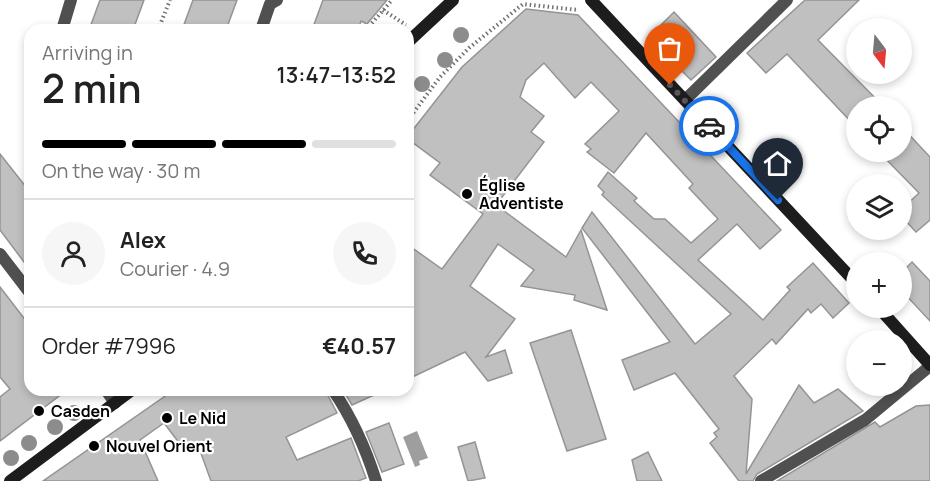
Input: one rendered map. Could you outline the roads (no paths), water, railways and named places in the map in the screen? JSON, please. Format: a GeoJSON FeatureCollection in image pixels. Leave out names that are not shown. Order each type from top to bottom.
{"type":"FeatureCollection","features":[{"type":"Feature","properties":{"kind":"main road"},"geometry":{"type":"LineString","coordinates":[[414,35],[453,0]]}},
{"type":"Feature","properties":{"kind":"main road"},"geometry":{"type":"LineString","coordinates":[[588,3],[685,100],[846,272]]}},
{"type":"Feature","properties":{"kind":"main road"},"geometry":{"type":"LineString","coordinates":[[888,318],[930,365]]}},
{"type":"Feature","properties":{"kind":"main road"},"geometry":{"type":"LineString","coordinates":[[10,481],[124,396]]}},
{"type":"Feature","properties":{"kind":"street"},"geometry":{"type":"LineString","coordinates":[[64,24],[71,0]]}},
{"type":"Feature","properties":{"kind":"street"},"geometry":{"type":"LineString","coordinates":[[263,24],[270,4],[277,0]]}},
{"type":"Feature","properties":{"kind":"street"},"geometry":{"type":"LineString","coordinates":[[685,100],[787,0]]}},
{"type":"Feature","properties":{"kind":"street"},"geometry":{"type":"LineString","coordinates":[[0,254],[24,285]]}},
{"type":"Feature","properties":{"kind":"street"},"geometry":{"type":"LineString","coordinates":[[761,481],[865,420],[930,365]]}},
{"type":"Feature","properties":{"kind":"street"},"geometry":{"type":"LineString","coordinates":[[110,396],[115,403]]}},
{"type":"Feature","properties":{"kind":"street"},"geometry":{"type":"LineString","coordinates":[[337,396],[346,409],[364,447],[376,481]]}},
{"type":"Feature","properties":{"kind":"place","name":"Église Adventiste"},"geometry":{"type":"Point","coordinates":[467,194]}},
{"type":"Feature","properties":{"kind":"place","name":"Casden"},"geometry":{"type":"Point","coordinates":[39,411]}},
{"type":"Feature","properties":{"kind":"place","name":"Le Nid"},"geometry":{"type":"Point","coordinates":[167,418]}},
{"type":"Feature","properties":{"kind":"place","name":"Nouvel Orient"},"geometry":{"type":"Point","coordinates":[94,446]}}]}
